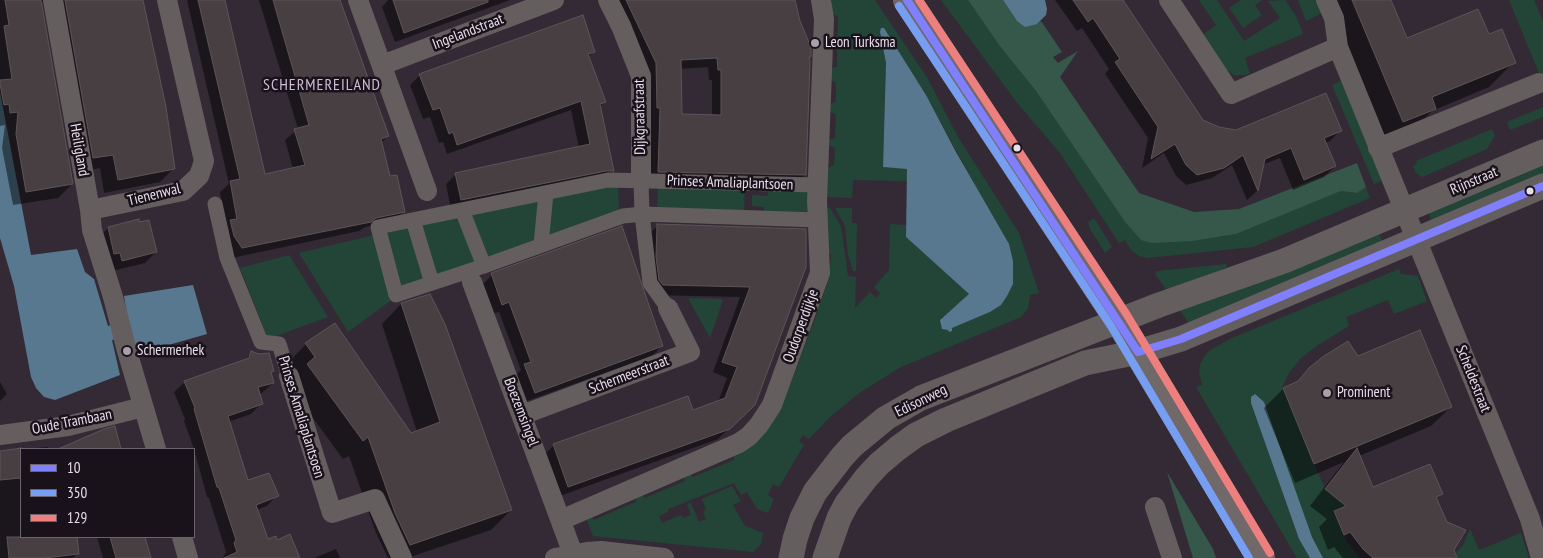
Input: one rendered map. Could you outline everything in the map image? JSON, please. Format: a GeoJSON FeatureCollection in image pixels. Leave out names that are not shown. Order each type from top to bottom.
{"type":"FeatureCollection","features":[{"type":"Feature","properties":{"kind":"main road"},"geometry":{"type":"LineString","coordinates":[[907,0],[1119,321],[1262,558]]}},
{"type":"Feature","properties":{"kind":"street","name":"Heiligland"},"geometry":{"type":"LineString","coordinates":[[53,0],[92,230],[113,297],[143,407]]}},
{"type":"Feature","properties":{"kind":"street","name":"Tienenwal"},"geometry":{"type":"LineString","coordinates":[[90,210],[183,191],[199,176],[204,161],[167,0]]}},
{"type":"Feature","properties":{"kind":"street"},"geometry":{"type":"LineString","coordinates":[[358,0],[435,214]]}},
{"type":"Feature","properties":{"kind":"street","name":"Ingelandstraat"},"geometry":{"type":"LineString","coordinates":[[382,65],[554,0]]}},
{"type":"Feature","properties":{"kind":"street","name":"Dijkgraafstraat"},"geometry":{"type":"LineString","coordinates":[[608,0],[642,76],[641,181]]}},
{"type":"Feature","properties":{"kind":"street","name":"Oudorperdijkje"},"geometry":{"type":"LineString","coordinates":[[561,520],[739,443],[759,426],[772,405],[820,274],[817,220],[824,19],[821,0]]}},
{"type":"Feature","properties":{"kind":"street"},"geometry":{"type":"LineString","coordinates":[[1169,0],[1230,94],[1338,47]]}},
{"type":"Feature","properties":{"kind":"street"},"geometry":{"type":"LineString","coordinates":[[1326,0],[1334,18],[1338,47],[1415,239]]}},
{"type":"Feature","properties":{"kind":"street"},"geometry":{"type":"LineString","coordinates":[[1378,148],[1538,83]]}},
{"type":"Feature","properties":{"kind":"street","name":"Rijnstraat"},"geometry":{"type":"LineString","coordinates":[[1119,321],[1284,262],[1543,152]]}},
{"type":"Feature","properties":{"kind":"street","name":"Prinses Amaliaplantsoen"},"geometry":{"type":"LineString","coordinates":[[432,284],[396,296],[378,227],[608,180],[818,185]]}},
{"type":"Feature","properties":{"kind":"street"},"geometry":{"type":"LineString","coordinates":[[641,181],[642,214],[650,283],[668,308]]}},
{"type":"Feature","properties":{"kind":"street","name":"Rijnstraat"},"geometry":{"type":"LineString","coordinates":[[1138,352],[1181,339],[1543,186]]}},
{"type":"Feature","properties":{"kind":"street"},"geometry":{"type":"LineString","coordinates":[[541,245],[546,193]]}},
{"type":"Feature","properties":{"kind":"street","name":"Prinses Amaliaplantsoen"},"geometry":{"type":"LineString","coordinates":[[215,204],[227,258],[262,342],[279,344],[332,513],[375,499],[402,558]]}},
{"type":"Feature","properties":{"kind":"street"},"geometry":{"type":"LineString","coordinates":[[462,210],[484,266]]}},
{"type":"Feature","properties":{"kind":"street"},"geometry":{"type":"LineString","coordinates":[[413,220],[432,284],[469,277],[484,266],[623,216],[642,214],[817,220]]}},
{"type":"Feature","properties":{"kind":"street","name":"Scheldestraat"},"geometry":{"type":"LineString","coordinates":[[1415,239],[1536,516],[1541,558]]}},
{"type":"Feature","properties":{"kind":"street","name":"Boezemsingel"},"geometry":{"type":"LineString","coordinates":[[469,277],[561,520],[564,556]]}},
{"type":"Feature","properties":{"kind":"street","name":"Schermeerstraat"},"geometry":{"type":"LineString","coordinates":[[522,415],[690,352],[668,308]]}},
{"type":"Feature","properties":{"kind":"street","name":"Edisonweg"},"geometry":{"type":"LineString","coordinates":[[791,558],[802,518],[814,492],[852,446],[886,418],[922,398],[1119,321]]}},
{"type":"Feature","properties":{"kind":"street","name":"Edisonweg"},"geometry":{"type":"LineString","coordinates":[[825,558],[839,518],[856,490],[879,464],[916,436],[946,420],[1085,363],[1138,352]]}},
{"type":"Feature","properties":{"kind":"street"},"geometry":{"type":"LineString","coordinates":[[143,407],[156,448]]}},
{"type":"Feature","properties":{"kind":"street","name":"Oude Trambaan"},"geometry":{"type":"LineString","coordinates":[[0,435],[68,426],[143,407]]}},
{"type":"Feature","properties":{"kind":"street"},"geometry":{"type":"LineString","coordinates":[[1155,507],[1172,558]]}},
{"type":"Feature","properties":{"kind":"street"},"geometry":{"type":"LineString","coordinates":[[182,538],[188,558]]}},
{"type":"Feature","properties":{"kind":"street"},"geometry":{"type":"LineString","coordinates":[[564,556],[586,552],[619,552],[664,558]]}},
{"type":"Feature","properties":{"kind":"green space"},"geometry":{"type":"Polygon","coordinates":[[[832,0],[875,0],[928,79],[958,137],[1019,233],[1039,293],[1030,295],[1028,309],[1021,317],[899,368],[858,394],[831,416],[809,439],[803,435],[799,441],[804,445],[779,487],[773,484],[768,495],[774,499],[768,513],[757,509],[747,492],[741,495],[734,483],[668,509],[668,512],[659,516],[662,523],[681,515],[683,518],[691,515],[687,504],[691,503],[699,522],[706,519],[703,511],[706,509],[702,499],[732,486],[741,501],[733,505],[745,526],[763,533],[761,544],[753,552],[593,536],[585,516],[591,516],[594,520],[636,502],[635,497],[641,494],[645,498],[685,481],[684,476],[690,473],[693,477],[734,460],[734,454],[745,451],[767,430],[787,393],[829,279],[831,254],[826,254],[827,208],[830,208],[841,227],[848,276],[856,277],[855,308],[870,292],[876,298],[880,293],[874,287],[889,270],[890,224],[906,225],[906,237],[970,295],[941,318],[951,328],[997,308],[1007,296],[1013,284],[979,193],[926,95],[884,28],[880,32],[886,63],[883,167],[907,168],[907,181],[853,180],[852,198],[827,197],[828,168],[834,165],[835,148],[828,145],[828,140],[835,138],[836,114],[830,112],[830,104],[836,102],[836,82],[830,80],[830,68],[837,67],[838,16],[830,14],[828,5],[832,4],[832,0]]]}},
{"type":"Feature","properties":{"kind":"green space"},"geometry":{"type":"Polygon","coordinates":[[[941,0],[968,0],[999,45],[1036,91],[1125,222],[1141,240],[1193,241],[1236,234],[1341,191],[1357,193],[1366,187],[1370,198],[1253,247],[1148,258],[1139,256],[1131,250],[1125,240],[1119,243],[1060,153],[1018,104],[941,0]]]}},
{"type":"Feature","properties":{"kind":"green space"},"geometry":{"type":"Polygon","coordinates":[[[968,0],[1003,0],[1017,21],[1037,24],[1041,21],[1062,52],[1053,57],[1058,63],[1078,51],[1060,77],[1139,193],[1194,212],[1239,209],[1357,163],[1366,187],[1357,193],[1341,191],[1236,234],[1193,241],[1152,243],[1141,240],[1125,222],[1036,91],[999,45],[968,0]]]}},
{"type":"Feature","properties":{"kind":"green space"},"geometry":{"type":"Polygon","coordinates":[[[1199,0],[1217,0],[1244,41],[1280,18],[1268,1],[1285,0],[1296,16],[1303,34],[1245,58],[1250,74],[1234,75],[1227,70],[1203,35],[1216,25],[1199,0]]]}},
{"type":"Feature","properties":{"kind":"green space"},"geometry":{"type":"Polygon","coordinates":[[[1241,0],[1262,0],[1255,5],[1262,15],[1243,28],[1229,8],[1241,0]]]}},
{"type":"Feature","properties":{"kind":"green space"},"geometry":{"type":"Polygon","coordinates":[[[1298,0],[1317,0],[1322,13],[1306,21],[1298,0]]]}},
{"type":"Feature","properties":{"kind":"green space"},"geometry":{"type":"Polygon","coordinates":[[[1509,0],[1534,0],[1543,21],[1543,83],[1509,0]]]}},
{"type":"Feature","properties":{"kind":"green space"},"geometry":{"type":"Polygon","coordinates":[[[1341,81],[1383,180],[1374,184],[1332,85],[1341,81]]]}},
{"type":"Feature","properties":{"kind":"green space"},"geometry":{"type":"Polygon","coordinates":[[[1543,107],[1543,117],[1510,130],[1507,122],[1543,107]]]}},
{"type":"Feature","properties":{"kind":"green space"},"geometry":{"type":"Polygon","coordinates":[[[1492,129],[1495,135],[1487,149],[1422,177],[1416,173],[1413,166],[1417,164],[1416,161],[1492,129]]]}},
{"type":"Feature","properties":{"kind":"green space"},"geometry":{"type":"Polygon","coordinates":[[[1543,159],[1543,178],[1433,224],[1426,207],[1543,159]]]}},
{"type":"Feature","properties":{"kind":"green space"},"geometry":{"type":"Polygon","coordinates":[[[618,184],[619,212],[397,296],[348,332],[299,253],[416,225],[618,184]]]}},
{"type":"Feature","properties":{"kind":"green space"},"geometry":{"type":"Polygon","coordinates":[[[658,185],[745,187],[744,214],[657,212],[658,185]]]}},
{"type":"Feature","properties":{"kind":"green space"},"geometry":{"type":"Polygon","coordinates":[[[768,188],[807,189],[807,216],[764,214],[764,207],[752,206],[752,195],[768,196],[768,188]]]}},
{"type":"Feature","properties":{"kind":"green space"},"geometry":{"type":"Polygon","coordinates":[[[835,208],[852,208],[852,223],[857,223],[856,271],[853,271],[848,255],[845,226],[835,208]]]}},
{"type":"Feature","properties":{"kind":"green space"},"geometry":{"type":"Polygon","coordinates":[[[1094,218],[1112,247],[1105,253],[1090,229],[1088,222],[1094,218]]]}},
{"type":"Feature","properties":{"kind":"green space"},"geometry":{"type":"Polygon","coordinates":[[[1377,228],[1384,245],[1189,324],[1180,310],[1377,228]]]}},
{"type":"Feature","properties":{"kind":"green space"},"geometry":{"type":"Polygon","coordinates":[[[289,255],[328,317],[268,339],[240,268],[289,255]]]}},
{"type":"Feature","properties":{"kind":"green space"},"geometry":{"type":"Polygon","coordinates":[[[1226,264],[1227,267],[1168,292],[1155,274],[1157,271],[1226,264]]]}},
{"type":"Feature","properties":{"kind":"green space"},"geometry":{"type":"Polygon","coordinates":[[[1399,269],[1401,274],[1418,276],[1427,301],[1394,314],[1388,300],[1346,317],[1349,326],[1301,358],[1289,373],[1282,388],[1325,489],[1345,505],[1333,511],[1347,542],[1360,558],[1323,558],[1251,403],[1299,539],[1310,558],[1297,558],[1196,387],[1202,385],[1199,372],[1200,364],[1210,350],[1232,338],[1399,269]]]}},
{"type":"Feature","properties":{"kind":"green space"},"geometry":{"type":"Polygon","coordinates":[[[688,298],[723,300],[710,338],[688,298]]]}},
{"type":"Feature","properties":{"kind":"green space"},"geometry":{"type":"Polygon","coordinates":[[[1167,472],[1213,549],[1216,558],[1193,558],[1167,472]]]}},
{"type":"Feature","properties":{"kind":"green space"},"geometry":{"type":"Polygon","coordinates":[[[1470,529],[1479,550],[1521,533],[1529,558],[1457,558],[1456,553],[1463,545],[1470,529]]]}},
{"type":"Feature","properties":{"kind":"water"},"geometry":{"type":"Polygon","coordinates":[[[1003,0],[1045,0],[1046,15],[1037,24],[1025,27],[1017,21],[1003,0]]]}},
{"type":"Feature","properties":{"kind":"water"},"geometry":{"type":"Polygon","coordinates":[[[881,28],[884,28],[926,95],[956,152],[1009,244],[1013,261],[1013,284],[1001,305],[990,312],[952,328],[952,331],[949,332],[942,329],[940,320],[969,294],[906,237],[907,169],[883,167],[886,63],[880,32],[881,28]]]}},
{"type":"Feature","properties":{"kind":"water"},"geometry":{"type":"Polygon","coordinates":[[[0,92],[31,255],[77,249],[85,272],[94,279],[108,326],[128,320],[124,296],[193,285],[207,334],[137,354],[132,335],[112,340],[120,375],[55,400],[44,397],[36,388],[31,377],[14,286],[0,238],[0,92]]]}},
{"type":"Feature","properties":{"kind":"water"},"geometry":{"type":"Polygon","coordinates":[[[1255,394],[1264,402],[1312,537],[1323,558],[1310,558],[1299,539],[1251,403],[1251,397],[1255,394]]]}},
{"type":"Feature","properties":{"kind":"building"},"geometry":{"type":"Polygon","coordinates":[[[5,0],[41,0],[73,184],[26,192],[16,134],[18,112],[10,113],[9,104],[4,105],[0,84],[0,80],[12,79],[4,26],[9,25],[5,0]]]}},
{"type":"Feature","properties":{"kind":"building"},"geometry":{"type":"Polygon","coordinates":[[[65,0],[143,0],[166,107],[175,169],[118,180],[113,155],[93,158],[65,0]]]}},
{"type":"Feature","properties":{"kind":"building"},"geometry":{"type":"Polygon","coordinates":[[[198,0],[225,0],[265,174],[305,165],[294,129],[309,125],[273,0],[340,0],[389,136],[381,139],[390,176],[397,175],[405,212],[376,218],[371,222],[242,248],[234,236],[230,220],[237,219],[230,181],[240,179],[198,0]]]}},
{"type":"Feature","properties":{"kind":"building"},"geometry":{"type":"Polygon","coordinates":[[[393,0],[488,0],[488,2],[404,33],[393,0]]]}},
{"type":"Feature","properties":{"kind":"building"},"geometry":{"type":"Polygon","coordinates":[[[626,0],[795,0],[800,21],[811,47],[811,57],[809,57],[806,175],[658,172],[660,108],[657,108],[656,63],[626,0]],[[717,58],[681,60],[682,114],[721,115],[721,70],[718,70],[717,58]]]}},
{"type":"Feature","properties":{"kind":"building"},"geometry":{"type":"Polygon","coordinates":[[[1073,0],[1123,0],[1203,120],[1219,127],[1236,130],[1326,93],[1342,131],[1324,138],[1336,166],[1304,180],[1291,148],[1265,159],[1258,191],[1243,155],[1224,168],[1197,175],[1186,165],[1175,144],[1151,159],[1158,127],[1115,62],[1120,59],[1093,18],[1088,22],[1073,0]]]}},
{"type":"Feature","properties":{"kind":"building"},"geometry":{"type":"Polygon","coordinates":[[[1352,0],[1391,0],[1407,38],[1478,9],[1489,34],[1502,29],[1516,63],[1432,97],[1436,109],[1403,122],[1352,0]]]}},
{"type":"Feature","properties":{"kind":"building"},"geometry":{"type":"Polygon","coordinates":[[[583,15],[595,52],[588,54],[606,102],[600,104],[614,171],[461,200],[455,173],[590,144],[581,101],[457,145],[453,132],[449,134],[440,108],[433,110],[419,74],[583,15]]]}},
{"type":"Feature","properties":{"kind":"building"},"geometry":{"type":"Polygon","coordinates":[[[139,219],[139,222],[149,220],[157,252],[122,261],[120,253],[114,254],[108,227],[139,219]]]}},
{"type":"Feature","properties":{"kind":"building"},"geometry":{"type":"Polygon","coordinates":[[[657,224],[806,229],[806,267],[755,405],[730,429],[568,487],[553,444],[688,396],[693,410],[725,398],[737,367],[722,362],[750,287],[663,285],[659,280],[656,257],[657,224]]]}},
{"type":"Feature","properties":{"kind":"building"},"geometry":{"type":"Polygon","coordinates":[[[622,226],[663,346],[535,393],[524,364],[531,362],[509,302],[502,305],[491,273],[622,226]]]}},
{"type":"Feature","properties":{"kind":"building"},"geometry":{"type":"Polygon","coordinates":[[[430,294],[445,324],[512,510],[410,545],[395,513],[368,437],[363,441],[307,364],[315,357],[305,343],[335,323],[411,433],[440,422],[401,303],[430,294]]]}},
{"type":"Feature","properties":{"kind":"building"},"geometry":{"type":"Polygon","coordinates":[[[1420,330],[1452,407],[1314,464],[1283,388],[1298,381],[1310,367],[1348,341],[1358,356],[1420,330]]]}},
{"type":"Feature","properties":{"kind":"building"},"geometry":{"type":"Polygon","coordinates":[[[251,351],[259,354],[269,353],[274,371],[271,372],[274,383],[258,387],[263,404],[228,416],[248,480],[269,473],[279,496],[256,505],[268,539],[276,536],[277,540],[290,534],[300,558],[224,558],[237,552],[234,543],[236,540],[219,488],[217,487],[195,408],[184,381],[249,358],[251,351]]]}},
{"type":"Feature","properties":{"kind":"building"},"geometry":{"type":"Polygon","coordinates":[[[115,426],[121,448],[60,448],[115,426]]]}},
{"type":"Feature","properties":{"kind":"building"},"geometry":{"type":"Polygon","coordinates":[[[20,448],[20,478],[0,480],[0,451],[20,448]]]}},
{"type":"Feature","properties":{"kind":"building"},"geometry":{"type":"Polygon","coordinates":[[[1357,448],[1373,487],[1430,464],[1443,494],[1436,497],[1447,522],[1466,530],[1454,550],[1457,558],[1373,558],[1363,549],[1350,532],[1344,535],[1334,511],[1346,506],[1325,489],[1357,448]]]}},
{"type":"Feature","properties":{"kind":"building"},"geometry":{"type":"Polygon","coordinates":[[[7,537],[77,538],[79,554],[44,558],[9,558],[7,537]]]}},
{"type":"Feature","properties":{"kind":"building"},"geometry":{"type":"Polygon","coordinates":[[[110,538],[145,538],[151,558],[116,558],[110,538]]]}},
{"type":"Feature","properties":{"kind":"transit line","name":"10"},"geometry":{"type":"LineString","coordinates":[[907,0],[1138,352],[1181,339],[1543,186]]}},
{"type":"Feature","properties":{"kind":"transit line","name":"129"},"geometry":{"type":"LineString","coordinates":[[919,0],[1127,315],[1270,553]]}},
{"type":"Feature","properties":{"kind":"transit line","name":"350"},"geometry":{"type":"LineString","coordinates":[[899,6],[1111,326],[1249,558]]}},
{"type":"Feature","properties":{"kind":"place","name":"Leon Turksma"},"geometry":{"type":"Point","coordinates":[815,43]}},
{"type":"Feature","properties":{"kind":"place","name":"Schermerhek"},"geometry":{"type":"Point","coordinates":[127,351]}},
{"type":"Feature","properties":{"kind":"place","name":"Prominent"},"geometry":{"type":"Point","coordinates":[1327,393]}},
{"type":"Feature","properties":{"kind":"district","name":"SCHERMEREILAND"},"geometry":{"type":"Point","coordinates":[322,85]}}]}
